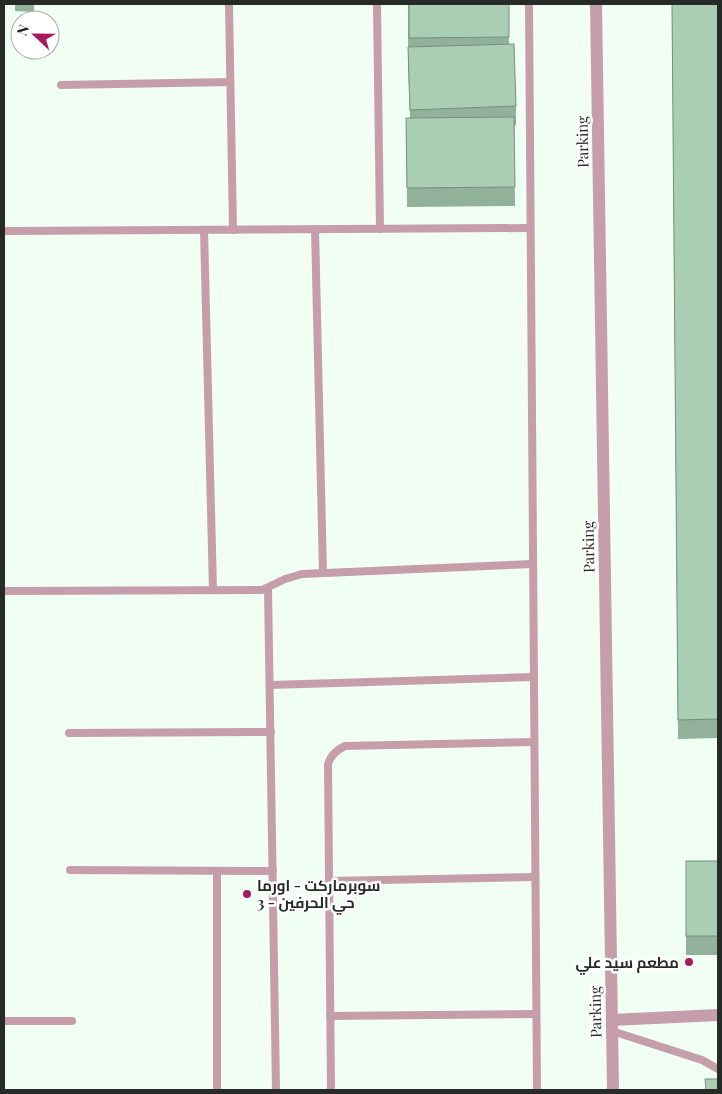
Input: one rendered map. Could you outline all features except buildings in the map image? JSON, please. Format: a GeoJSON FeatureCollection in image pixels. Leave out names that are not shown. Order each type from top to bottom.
{"type":"FeatureCollection","features":[{"type":"Feature","properties":{"kind":"street","name":"Parking"},"geometry":{"type":"LineString","coordinates":[[596,4],[612,1090]]}},
{"type":"Feature","properties":{"kind":"street"},"geometry":{"type":"LineString","coordinates":[[612,1026],[718,1015]]}},
{"type":"Feature","properties":{"kind":"lane"},"geometry":{"type":"LineString","coordinates":[[229,4],[233,230]]}},
{"type":"Feature","properties":{"kind":"lane"},"geometry":{"type":"LineString","coordinates":[[377,4],[380,229]]}},
{"type":"Feature","properties":{"kind":"lane"},"geometry":{"type":"LineString","coordinates":[[529,4],[537,1090]]}},
{"type":"Feature","properties":{"kind":"lane"},"geometry":{"type":"LineString","coordinates":[[62,85],[230,82]]}},
{"type":"Feature","properties":{"kind":"lane"},"geometry":{"type":"LineString","coordinates":[[4,231],[530,228]]}},
{"type":"Feature","properties":{"kind":"lane"},"geometry":{"type":"LineString","coordinates":[[315,229],[323,573]]}},
{"type":"Feature","properties":{"kind":"lane"},"geometry":{"type":"LineString","coordinates":[[204,230],[213,590]]}},
{"type":"Feature","properties":{"kind":"lane"},"geometry":{"type":"LineString","coordinates":[[4,591],[268,588],[293,576],[323,573],[532,564]]}},
{"type":"Feature","properties":{"kind":"lane"},"geometry":{"type":"LineString","coordinates":[[268,588],[276,1090]]}},
{"type":"Feature","properties":{"kind":"lane"},"geometry":{"type":"LineString","coordinates":[[270,686],[533,677]]}},
{"type":"Feature","properties":{"kind":"lane"},"geometry":{"type":"LineString","coordinates":[[68,733],[271,732]]}},
{"type":"Feature","properties":{"kind":"lane"},"geometry":{"type":"LineString","coordinates":[[331,1090],[328,764],[334,752],[345,746],[534,742]]}},
{"type":"Feature","properties":{"kind":"lane"},"geometry":{"type":"LineString","coordinates":[[70,870],[273,871]]}},
{"type":"Feature","properties":{"kind":"lane"},"geometry":{"type":"LineString","coordinates":[[216,871],[218,1090]]}},
{"type":"Feature","properties":{"kind":"lane"},"geometry":{"type":"LineString","coordinates":[[329,881],[535,877]]}},
{"type":"Feature","properties":{"kind":"lane"},"geometry":{"type":"LineString","coordinates":[[330,1016],[536,1014]]}},
{"type":"Feature","properties":{"kind":"lane"},"geometry":{"type":"LineString","coordinates":[[4,1022],[72,1021]]}},
{"type":"Feature","properties":{"kind":"lane"},"geometry":{"type":"LineString","coordinates":[[612,1026],[702,1060],[718,1069]]}},
{"type":"Feature","properties":{"kind":"place","name":"سوبرماركت - اورما 3 - حي الحرفين"},"geometry":{"type":"Point","coordinates":[247,894]}},
{"type":"Feature","properties":{"kind":"place","name":"مطعم سيد علي"},"geometry":{"type":"Point","coordinates":[689,962]}}]}
